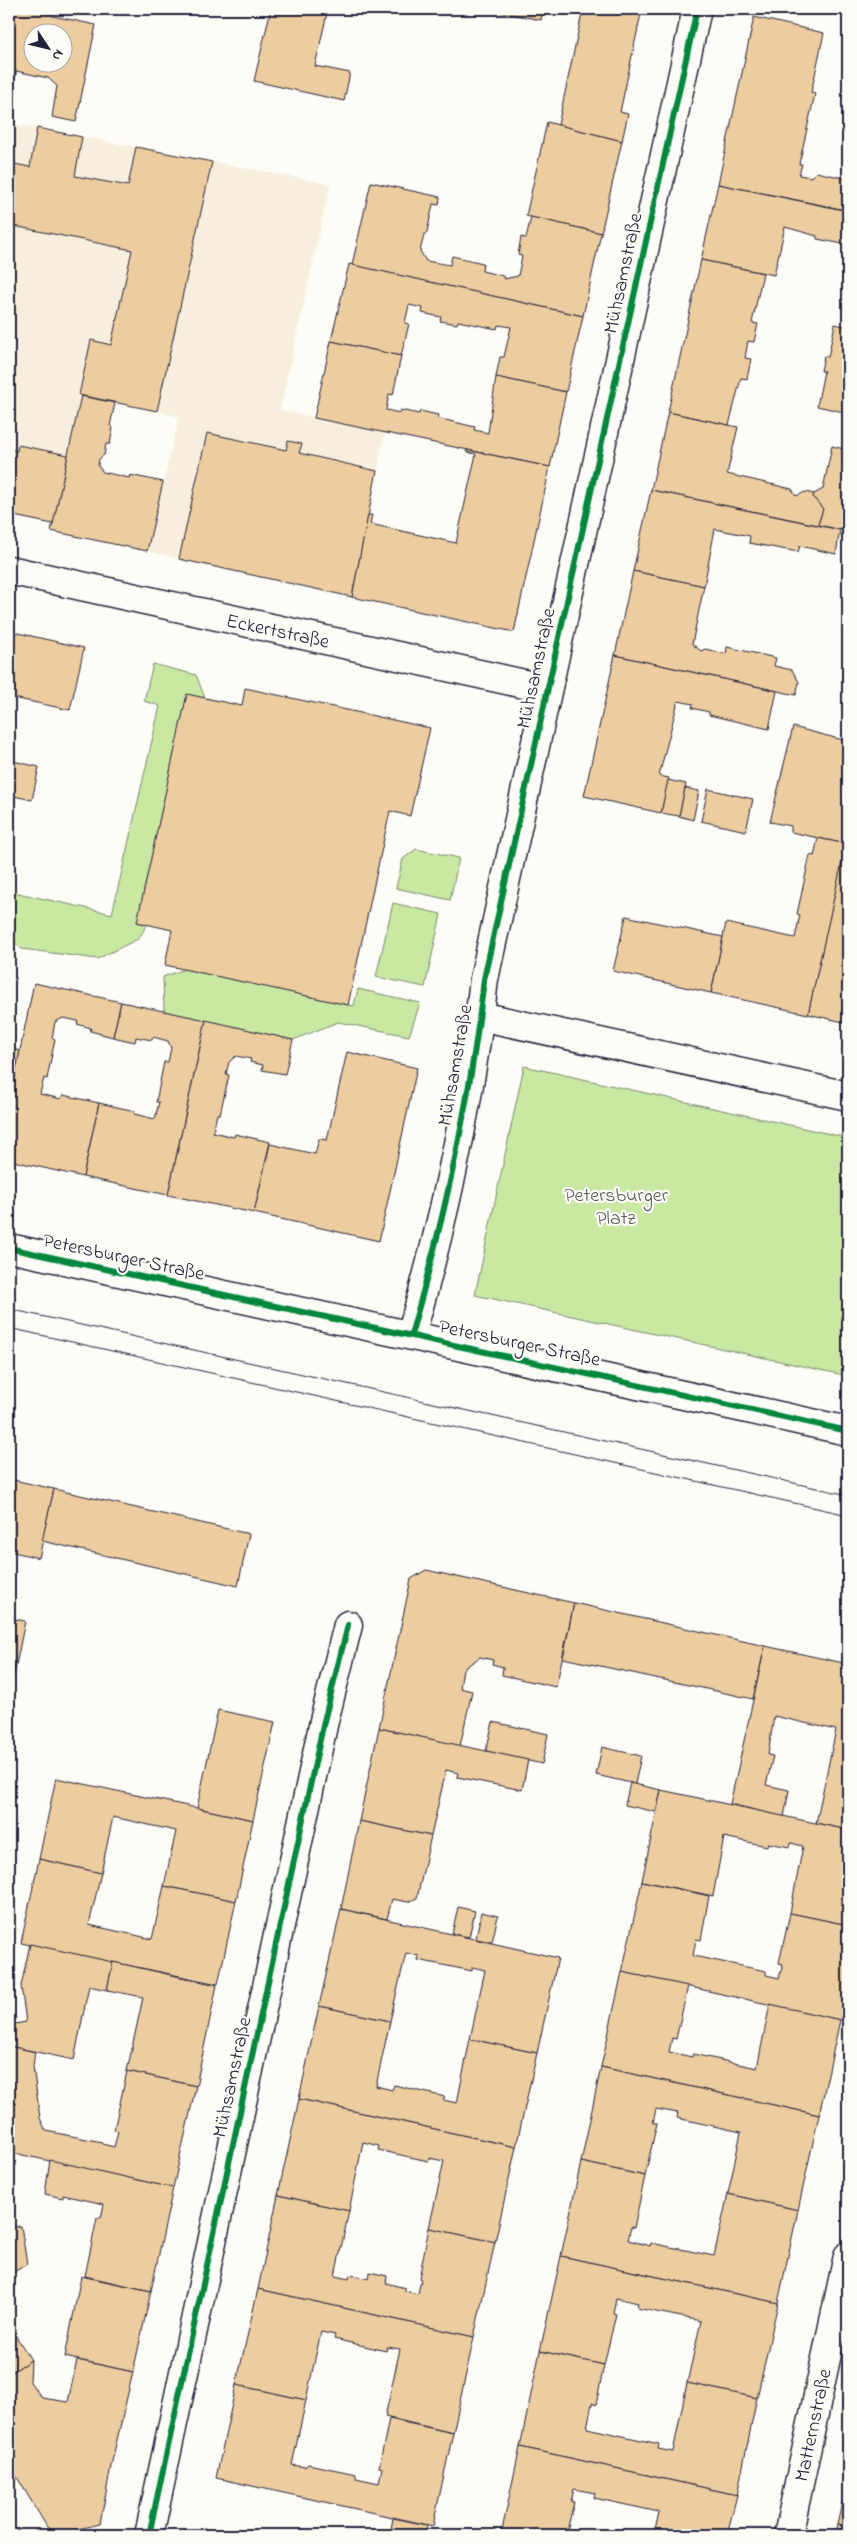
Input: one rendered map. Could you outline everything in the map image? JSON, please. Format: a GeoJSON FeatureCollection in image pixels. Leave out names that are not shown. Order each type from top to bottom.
{"type":"FeatureCollection","features":[{"type":"Feature","properties":{"kind":"street","name":"Mühsamstraße"},"geometry":{"type":"LineString","coordinates":[[411,1335],[429,1271],[476,1051],[484,979],[696,9]]}},
{"type":"Feature","properties":{"kind":"street","name":"Eckertstraße"},"geometry":{"type":"LineString","coordinates":[[9,570],[547,689]]}},
{"type":"Feature","properties":{"kind":"street"},"geometry":{"type":"LineString","coordinates":[[480,1016],[848,1096]]}},
{"type":"Feature","properties":{"kind":"street","name":"Petersburger Straße"},"geometry":{"type":"LineString","coordinates":[[9,1248],[848,1431]]}},
{"type":"Feature","properties":{"kind":"street","name":"Mühsamstraße"},"geometry":{"type":"LineString","coordinates":[[149,2535],[322,1731],[348,1626]]}},
{"type":"Feature","properties":{"kind":"street","name":"Matternstraße"},"geometry":{"type":"LineString","coordinates":[[788,2535],[848,2256]]}},
{"type":"Feature","properties":{"kind":"shaded area"},"geometry":{"type":"Polygon","coordinates":[[[9,123],[330,184],[280,410],[385,432],[352,597],[147,551],[179,417],[157,411],[81,396],[53,524],[9,515],[9,123]]]}},
{"type":"Feature","properties":{"kind":"green space"},"geometry":{"type":"Polygon","coordinates":[[[153,664],[196,675],[205,698],[187,695],[137,922],[147,925],[138,939],[97,959],[22,949],[9,937],[9,891],[112,914],[160,706],[144,701],[153,664]]]}},
{"type":"Feature","properties":{"kind":"green space"},"geometry":{"type":"Polygon","coordinates":[[[416,849],[459,858],[450,900],[396,888],[403,859],[416,849]]]}},
{"type":"Feature","properties":{"kind":"green space"},"geometry":{"type":"Polygon","coordinates":[[[393,903],[441,914],[425,987],[376,977],[393,903]]]}},
{"type":"Feature","properties":{"kind":"green space"},"geometry":{"type":"Polygon","coordinates":[[[185,969],[354,1006],[358,989],[420,1003],[409,1036],[338,1022],[293,1040],[164,1011],[163,977],[185,969]]]}},
{"type":"Feature","properties":{"kind":"green space","name":"Petersburger Platz"},"geometry":{"type":"Polygon","coordinates":[[[524,1066],[848,1138],[848,1376],[475,1295],[524,1066]]]}},
{"type":"Feature","properties":{"kind":"building"},"geometry":{"type":"Polygon","coordinates":[[[14,9],[45,9],[53,16],[96,25],[76,122],[52,117],[57,86],[48,78],[16,71],[16,76],[9,81],[9,35],[14,9]]]}},
{"type":"Feature","properties":{"kind":"building"},"geometry":{"type":"Polygon","coordinates":[[[271,9],[328,9],[315,66],[350,73],[344,101],[254,81],[271,9]]]}},
{"type":"Feature","properties":{"kind":"building"},"geometry":{"type":"Polygon","coordinates":[[[484,9],[543,9],[541,20],[484,9]]]}},
{"type":"Feature","properties":{"kind":"building"},"geometry":{"type":"Polygon","coordinates":[[[583,9],[642,9],[620,112],[628,114],[622,141],[558,125],[583,9]]]}},
{"type":"Feature","properties":{"kind":"building"},"geometry":{"type":"Polygon","coordinates":[[[754,17],[824,33],[811,93],[815,94],[799,164],[802,164],[799,175],[811,177],[816,172],[848,179],[846,210],[718,184],[754,17]]]}},
{"type":"Feature","properties":{"kind":"building"},"geometry":{"type":"Polygon","coordinates":[[[547,122],[622,141],[601,233],[526,216],[547,122]]]}},
{"type":"Feature","properties":{"kind":"building"},"geometry":{"type":"Polygon","coordinates":[[[37,128],[82,137],[75,176],[128,186],[136,147],[212,162],[157,411],[79,395],[91,340],[111,345],[132,250],[9,225],[9,163],[30,167],[37,128]]]}},
{"type":"Feature","properties":{"kind":"building"},"geometry":{"type":"Polygon","coordinates":[[[371,182],[440,197],[439,205],[433,204],[427,232],[424,235],[420,251],[426,261],[450,265],[452,256],[483,263],[482,271],[503,276],[504,279],[518,276],[522,256],[518,255],[521,237],[526,238],[531,217],[601,233],[583,316],[352,265],[371,182]]]}},
{"type":"Feature","properties":{"kind":"building"},"geometry":{"type":"Polygon","coordinates":[[[718,184],[848,211],[848,245],[817,239],[817,236],[785,227],[774,275],[701,260],[718,184]]]}},
{"type":"Feature","properties":{"kind":"building"},"geometry":{"type":"Polygon","coordinates":[[[701,260],[763,273],[752,323],[758,324],[754,342],[748,341],[745,358],[751,359],[747,379],[741,378],[729,425],[668,412],[701,260]]]}},
{"type":"Feature","properties":{"kind":"building"},"geometry":{"type":"Polygon","coordinates":[[[349,264],[583,316],[566,392],[496,377],[500,357],[504,357],[511,327],[498,325],[497,329],[458,321],[457,324],[440,321],[441,317],[422,313],[423,308],[409,305],[405,323],[409,324],[401,356],[331,341],[349,264]]]}},
{"type":"Feature","properties":{"kind":"building"},"geometry":{"type":"Polygon","coordinates":[[[835,324],[848,327],[848,413],[817,406],[824,371],[821,371],[824,356],[828,357],[835,324]]]}},
{"type":"Feature","properties":{"kind":"building"},"geometry":{"type":"Polygon","coordinates":[[[331,341],[401,356],[393,395],[389,394],[386,410],[400,413],[400,410],[419,414],[420,411],[438,415],[437,418],[475,427],[474,430],[488,433],[496,377],[566,392],[550,467],[314,418],[331,341]]]}},
{"type":"Feature","properties":{"kind":"building"},"geometry":{"type":"Polygon","coordinates":[[[81,396],[115,403],[110,426],[113,428],[110,444],[106,444],[104,455],[99,459],[98,466],[103,472],[129,478],[130,475],[163,482],[147,551],[51,531],[81,396]]]}},
{"type":"Feature","properties":{"kind":"building"},"geometry":{"type":"Polygon","coordinates":[[[668,412],[738,427],[727,474],[792,489],[796,496],[805,492],[814,494],[813,497],[823,509],[818,525],[651,490],[668,412]]]}},
{"type":"Feature","properties":{"kind":"building"},"geometry":{"type":"Polygon","coordinates":[[[207,433],[286,450],[288,441],[302,444],[299,453],[377,471],[352,597],[179,559],[207,433]]]}},
{"type":"Feature","properties":{"kind":"building"},"geometry":{"type":"Polygon","coordinates":[[[18,445],[68,455],[53,524],[9,515],[9,449],[17,451],[18,445]]]}},
{"type":"Feature","properties":{"kind":"building"},"geometry":{"type":"Polygon","coordinates":[[[832,446],[848,450],[848,531],[818,525],[823,509],[813,497],[814,494],[823,489],[832,446]]]}},
{"type":"Feature","properties":{"kind":"building"},"geometry":{"type":"Polygon","coordinates":[[[467,450],[550,467],[514,632],[352,597],[368,515],[372,515],[370,524],[456,543],[476,454],[466,452],[467,450]]]}},
{"type":"Feature","properties":{"kind":"building"},"geometry":{"type":"Polygon","coordinates":[[[651,490],[840,530],[836,554],[800,546],[798,552],[749,543],[750,536],[715,529],[704,586],[633,571],[651,490]]]}},
{"type":"Feature","properties":{"kind":"building"},"geometry":{"type":"Polygon","coordinates":[[[633,571],[704,586],[692,644],[701,651],[705,649],[726,654],[727,647],[776,658],[774,666],[792,670],[799,682],[796,695],[615,655],[633,571]]]}},
{"type":"Feature","properties":{"kind":"building"},"geometry":{"type":"Polygon","coordinates":[[[9,631],[84,648],[70,710],[9,697],[9,631]]]}},
{"type":"Feature","properties":{"kind":"building"},"geometry":{"type":"Polygon","coordinates":[[[615,655],[777,691],[769,729],[709,715],[709,712],[692,708],[693,704],[678,701],[659,776],[669,778],[661,813],[584,796],[615,655]]]}},
{"type":"Feature","properties":{"kind":"building"},"geometry":{"type":"Polygon","coordinates":[[[245,688],[430,728],[410,816],[390,811],[348,1005],[165,965],[172,930],[137,922],[187,694],[242,706],[245,688]]]}},
{"type":"Feature","properties":{"kind":"building"},"geometry":{"type":"Polygon","coordinates":[[[793,727],[847,741],[842,759],[848,760],[848,832],[846,844],[791,832],[791,826],[770,822],[793,727]]]}},
{"type":"Feature","properties":{"kind":"building"},"geometry":{"type":"Polygon","coordinates":[[[9,760],[39,767],[32,800],[9,795],[9,760]]]}},
{"type":"Feature","properties":{"kind":"building"},"geometry":{"type":"Polygon","coordinates":[[[668,780],[686,784],[679,816],[661,813],[668,780]]]}},
{"type":"Feature","properties":{"kind":"building"},"geometry":{"type":"Polygon","coordinates":[[[685,788],[699,791],[693,820],[679,816],[685,788]]]}},
{"type":"Feature","properties":{"kind":"building"},"geometry":{"type":"Polygon","coordinates":[[[708,789],[753,799],[746,831],[701,821],[708,789]]]}},
{"type":"Feature","properties":{"kind":"building"},"geometry":{"type":"Polygon","coordinates":[[[848,832],[848,1023],[808,1014],[848,832]]]}},
{"type":"Feature","properties":{"kind":"building"},"geometry":{"type":"Polygon","coordinates":[[[818,838],[846,844],[808,1014],[711,993],[726,923],[795,938],[800,915],[797,914],[810,855],[814,856],[818,838]]]}},
{"type":"Feature","properties":{"kind":"building"},"geometry":{"type":"Polygon","coordinates":[[[626,916],[723,937],[711,993],[613,971],[626,916]]]}},
{"type":"Feature","properties":{"kind":"building"},"geometry":{"type":"Polygon","coordinates":[[[34,983],[121,1002],[113,1037],[90,1031],[91,1028],[77,1024],[78,1021],[63,1018],[55,1022],[52,1038],[55,1039],[47,1079],[44,1078],[40,1094],[61,1099],[63,1095],[99,1103],[83,1177],[9,1160],[9,1103],[34,983]]]}},
{"type":"Feature","properties":{"kind":"building"},"geometry":{"type":"Polygon","coordinates":[[[121,1002],[206,1020],[168,1195],[83,1177],[99,1103],[135,1111],[134,1114],[155,1119],[159,1102],[156,1102],[164,1062],[168,1062],[171,1048],[168,1041],[153,1037],[152,1040],[136,1037],[135,1042],[113,1037],[121,1002]]]}},
{"type":"Feature","properties":{"kind":"building"},"geometry":{"type":"Polygon","coordinates":[[[206,1020],[293,1040],[285,1074],[262,1070],[263,1065],[250,1062],[251,1059],[236,1056],[229,1062],[226,1074],[229,1075],[220,1114],[217,1114],[213,1132],[234,1137],[235,1134],[270,1142],[254,1213],[168,1195],[206,1020]]]}},
{"type":"Feature","properties":{"kind":"building"},"geometry":{"type":"Polygon","coordinates":[[[9,1048],[20,1051],[13,1082],[9,1081],[9,1048]]]}},
{"type":"Feature","properties":{"kind":"building"},"geometry":{"type":"Polygon","coordinates":[[[347,1052],[417,1068],[379,1241],[254,1213],[270,1144],[315,1154],[319,1139],[327,1140],[347,1052]]]}},
{"type":"Feature","properties":{"kind":"building"},"geometry":{"type":"Polygon","coordinates":[[[9,1081],[13,1082],[9,1103],[9,1081]]]}},
{"type":"Feature","properties":{"kind":"building"},"geometry":{"type":"Polygon","coordinates":[[[9,1479],[54,1489],[39,1558],[9,1551],[9,1479]]]}},
{"type":"Feature","properties":{"kind":"building"},"geometry":{"type":"Polygon","coordinates":[[[54,1489],[249,1534],[238,1586],[42,1541],[54,1489]]]}},
{"type":"Feature","properties":{"kind":"building"},"geometry":{"type":"Polygon","coordinates":[[[426,1570],[574,1603],[556,1687],[502,1675],[503,1667],[492,1664],[493,1660],[480,1657],[463,1669],[460,1688],[472,1691],[460,1746],[379,1728],[411,1579],[426,1570]]]}},
{"type":"Feature","properties":{"kind":"building"},"geometry":{"type":"Polygon","coordinates":[[[574,1603],[765,1646],[753,1699],[563,1658],[574,1603]]]}},
{"type":"Feature","properties":{"kind":"building"},"geometry":{"type":"Polygon","coordinates":[[[9,1618],[25,1621],[12,1685],[9,1684],[9,1618]]]}},
{"type":"Feature","properties":{"kind":"building"},"geometry":{"type":"Polygon","coordinates":[[[765,1646],[848,1664],[848,1830],[816,1823],[836,1730],[774,1716],[768,1755],[773,1756],[766,1785],[789,1790],[784,1817],[730,1804],[765,1646]]]}},
{"type":"Feature","properties":{"kind":"building"},"geometry":{"type":"Polygon","coordinates":[[[218,1710],[275,1722],[253,1820],[197,1808],[218,1710]]]}},
{"type":"Feature","properties":{"kind":"building"},"geometry":{"type":"Polygon","coordinates":[[[493,1722],[548,1734],[542,1764],[486,1751],[493,1722]]]}},
{"type":"Feature","properties":{"kind":"building"},"geometry":{"type":"Polygon","coordinates":[[[379,1728],[528,1760],[522,1790],[457,1777],[458,1773],[446,1770],[431,1836],[359,1821],[379,1728]]]}},
{"type":"Feature","properties":{"kind":"building"},"geometry":{"type":"Polygon","coordinates":[[[602,1747],[641,1756],[635,1784],[596,1775],[602,1747]]]}},
{"type":"Feature","properties":{"kind":"building"},"geometry":{"type":"Polygon","coordinates":[[[56,1778],[253,1820],[236,1901],[164,1886],[176,1831],[113,1817],[101,1873],[39,1859],[56,1778]]]}},
{"type":"Feature","properties":{"kind":"building"},"geometry":{"type":"Polygon","coordinates":[[[630,1783],[661,1790],[656,1812],[625,1805],[630,1783]]]}},
{"type":"Feature","properties":{"kind":"building"},"geometry":{"type":"Polygon","coordinates":[[[661,1790],[848,1830],[848,1925],[790,1913],[803,1846],[791,1843],[790,1847],[768,1843],[767,1846],[724,1837],[713,1896],[642,1881],[661,1790]]]}},
{"type":"Feature","properties":{"kind":"building"},"geometry":{"type":"Polygon","coordinates":[[[359,1821],[431,1836],[417,1898],[408,1902],[392,1899],[387,1919],[341,1909],[359,1821]]]}},
{"type":"Feature","properties":{"kind":"building"},"geometry":{"type":"Polygon","coordinates":[[[39,1859],[101,1873],[89,1925],[152,1939],[164,1886],[236,1901],[218,1984],[21,1943],[39,1859]]]}},
{"type":"Feature","properties":{"kind":"building"},"geometry":{"type":"Polygon","coordinates":[[[642,1881],[709,1896],[701,1940],[696,1939],[693,1956],[766,1971],[766,1975],[779,1978],[783,1964],[779,1963],[790,1913],[848,1925],[848,1983],[840,2020],[622,1972],[642,1881]]]}},
{"type":"Feature","properties":{"kind":"building"},"geometry":{"type":"Polygon","coordinates":[[[458,1907],[475,1911],[469,1937],[452,1934],[458,1907]]]}},
{"type":"Feature","properties":{"kind":"building"},"geometry":{"type":"Polygon","coordinates":[[[341,1909],[558,1958],[537,2053],[470,2039],[485,1970],[472,1967],[472,1971],[418,1960],[419,1956],[406,1953],[390,2021],[319,2006],[341,1909]]]}},
{"type":"Feature","properties":{"kind":"building"},"geometry":{"type":"Polygon","coordinates":[[[481,1912],[498,1916],[492,1942],[476,1939],[481,1912]]]}},
{"type":"Feature","properties":{"kind":"building"},"geometry":{"type":"Polygon","coordinates":[[[30,1944],[113,1962],[107,1990],[89,1986],[74,2060],[9,2046],[9,2025],[26,2022],[21,1986],[30,1944]]]}},
{"type":"Feature","properties":{"kind":"building"},"geometry":{"type":"Polygon","coordinates":[[[113,1962],[217,1985],[196,2086],[127,2071],[143,1997],[107,1990],[113,1962]]]}},
{"type":"Feature","properties":{"kind":"building"},"geometry":{"type":"Polygon","coordinates":[[[622,1972],[688,1986],[676,2039],[672,2038],[669,2052],[692,2057],[693,2054],[757,2068],[770,2004],[840,2020],[819,2115],[601,2067],[622,1972]]]}},
{"type":"Feature","properties":{"kind":"building"},"geometry":{"type":"Polygon","coordinates":[[[319,2006],[390,2021],[376,2086],[392,2090],[394,2085],[445,2097],[443,2100],[457,2103],[470,2039],[537,2053],[516,2147],[299,2099],[319,2006]]]}},
{"type":"Feature","properties":{"kind":"building"},"geometry":{"type":"Polygon","coordinates":[[[9,2046],[35,2052],[33,2066],[40,2118],[46,2131],[102,2142],[102,2144],[114,2147],[118,2131],[114,2130],[127,2071],[196,2086],[173,2188],[9,2152],[9,2046]]]}},
{"type":"Feature","properties":{"kind":"building"},"geometry":{"type":"Polygon","coordinates":[[[601,2067],[819,2115],[798,2210],[728,2194],[741,2132],[677,2118],[678,2113],[656,2109],[653,2123],[657,2123],[645,2176],[581,2162],[601,2067]]]}},
{"type":"Feature","properties":{"kind":"building"},"geometry":{"type":"Polygon","coordinates":[[[299,2099],[516,2147],[495,2242],[429,2228],[444,2161],[429,2158],[428,2161],[378,2150],[379,2146],[363,2142],[349,2211],[278,2195],[299,2099]]]}},
{"type":"Feature","properties":{"kind":"building"},"geometry":{"type":"Polygon","coordinates":[[[50,2160],[173,2188],[151,2291],[85,2276],[97,2218],[101,2218],[104,2204],[63,2195],[63,2198],[45,2194],[50,2160]]]}},
{"type":"Feature","properties":{"kind":"building"},"geometry":{"type":"Polygon","coordinates":[[[581,2162],[645,2176],[634,2228],[631,2227],[628,2240],[650,2246],[651,2243],[714,2256],[728,2194],[798,2210],[778,2303],[561,2256],[581,2162]]]}},
{"type":"Feature","properties":{"kind":"building"},"geometry":{"type":"Polygon","coordinates":[[[278,2195],[349,2211],[335,2276],[349,2279],[350,2275],[369,2279],[370,2272],[387,2276],[386,2283],[418,2294],[421,2279],[419,2278],[429,2228],[495,2242],[474,2337],[258,2289],[278,2195]]]}},
{"type":"Feature","properties":{"kind":"building"},"geometry":{"type":"Polygon","coordinates":[[[21,2226],[27,2264],[9,2275],[9,2228],[21,2226]]]}},
{"type":"Feature","properties":{"kind":"building"},"geometry":{"type":"Polygon","coordinates":[[[561,2256],[778,2303],[757,2398],[687,2383],[701,2321],[637,2308],[638,2303],[616,2298],[613,2313],[616,2314],[604,2365],[540,2351],[561,2256]]]}},
{"type":"Feature","properties":{"kind":"building"},"geometry":{"type":"Polygon","coordinates":[[[81,2276],[151,2291],[133,2372],[65,2357],[81,2276]]]}},
{"type":"Feature","properties":{"kind":"building"},"geometry":{"type":"Polygon","coordinates":[[[258,2289],[474,2337],[453,2433],[385,2417],[400,2349],[387,2347],[386,2351],[334,2339],[335,2335],[321,2332],[306,2400],[236,2385],[258,2289]]]}},
{"type":"Feature","properties":{"kind":"building"},"geometry":{"type":"Polygon","coordinates":[[[9,2325],[31,2360],[9,2374],[9,2325]]]}},
{"type":"Feature","properties":{"kind":"building"},"geometry":{"type":"Polygon","coordinates":[[[540,2351],[604,2365],[596,2405],[592,2403],[587,2428],[659,2444],[658,2449],[673,2452],[687,2383],[757,2398],[737,2495],[520,2447],[540,2351]]]}},
{"type":"Feature","properties":{"kind":"building"},"geometry":{"type":"Polygon","coordinates":[[[31,2360],[30,2382],[42,2398],[68,2402],[77,2360],[133,2372],[112,2461],[100,2524],[56,2534],[47,2527],[9,2464],[9,2374],[31,2360]]]}},
{"type":"Feature","properties":{"kind":"building"},"geometry":{"type":"Polygon","coordinates":[[[236,2385],[306,2400],[292,2465],[305,2467],[308,2464],[356,2474],[356,2478],[379,2483],[382,2468],[379,2467],[389,2419],[453,2433],[433,2526],[216,2478],[236,2385]]]}},
{"type":"Feature","properties":{"kind":"building"},"geometry":{"type":"Polygon","coordinates":[[[520,2447],[737,2495],[727,2535],[654,2535],[659,2512],[594,2498],[595,2493],[574,2489],[571,2502],[574,2502],[566,2535],[501,2535],[520,2447]]]}},
{"type":"Feature","properties":{"kind":"building"},"geometry":{"type":"Polygon","coordinates":[[[848,2476],[848,2527],[837,2525],[848,2476]]]}},
{"type":"Feature","properties":{"kind":"building"},"geometry":{"type":"Polygon","coordinates":[[[393,2518],[427,2525],[425,2535],[390,2535],[393,2518]]]}},
{"type":"Feature","properties":{"kind":"building"},"geometry":{"type":"Polygon","coordinates":[[[837,2525],[848,2527],[848,2535],[835,2535],[837,2525]]]}},
{"type":"Feature","properties":{"kind":"tram line"},"geometry":{"type":"LineString","coordinates":[[9,1309],[848,1495]]}},
{"type":"Feature","properties":{"kind":"tram line"},"geometry":{"type":"LineString","coordinates":[[9,1328],[848,1515]]}},
{"type":"Feature","properties":{"kind":"cycle path"},"geometry":{"type":"LineString","coordinates":[[411,1335],[455,1158],[472,1068],[484,979],[697,9]]}},
{"type":"Feature","properties":{"kind":"cycle path"},"geometry":{"type":"LineString","coordinates":[[9,1248],[848,1431]]}},
{"type":"Feature","properties":{"kind":"cycle path"},"geometry":{"type":"LineString","coordinates":[[149,2535],[324,1721],[348,1625]]}}]}
